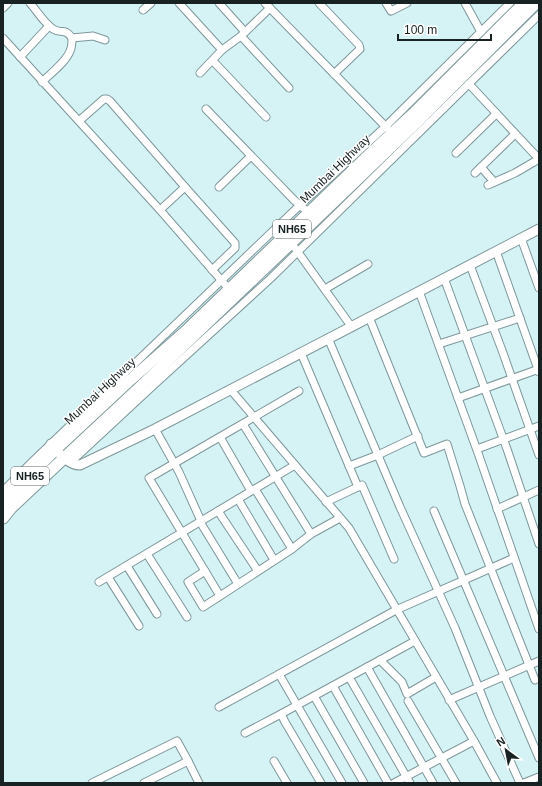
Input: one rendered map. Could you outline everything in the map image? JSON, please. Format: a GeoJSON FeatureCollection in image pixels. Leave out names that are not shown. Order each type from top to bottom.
{"type":"FeatureCollection","features":[{"type":"Feature","properties":{"kind":"highway","name":"Mumbai Highway"},"geometry":{"type":"LineString","coordinates":[[54,447],[188,329],[309,213],[389,130],[415,112],[493,27],[524,3]]}},
{"type":"Feature","properties":{"kind":"highway","name":"Mumbai Highway"},"geometry":{"type":"LineString","coordinates":[[68,460],[80,442],[294,248],[536,3]]}},
{"type":"Feature","properties":{"kind":"highway","name":"NH65"},"geometry":{"type":"LineString","coordinates":[[3,502],[54,447]]}},
{"type":"Feature","properties":{"kind":"highway","name":"NH65"},"geometry":{"type":"LineString","coordinates":[[3,518],[50,472],[68,460]]}},
{"type":"Feature","properties":{"kind":"main road"},"geometry":{"type":"LineString","coordinates":[[54,447],[75,465],[80,465],[155,429],[539,229]]}},
{"type":"Feature","properties":{"kind":"street"},"geometry":{"type":"LineString","coordinates":[[3,8],[8,3]]}},
{"type":"Feature","properties":{"kind":"street"},"geometry":{"type":"LineString","coordinates":[[30,3],[49,26],[60,32],[68,33],[72,38],[71,50],[68,55],[42,82]]}},
{"type":"Feature","properties":{"kind":"street"},"geometry":{"type":"LineString","coordinates":[[143,10],[150,3]]}},
{"type":"Feature","properties":{"kind":"street"},"geometry":{"type":"LineString","coordinates":[[179,3],[222,50]]}},
{"type":"Feature","properties":{"kind":"street"},"geometry":{"type":"LineString","coordinates":[[218,3],[289,88]]}},
{"type":"Feature","properties":{"kind":"street"},"geometry":{"type":"LineString","coordinates":[[319,3],[359,45],[360,49],[334,74]]}},
{"type":"Feature","properties":{"kind":"street"},"geometry":{"type":"LineString","coordinates":[[386,3],[391,11],[407,3]]}},
{"type":"Feature","properties":{"kind":"street"},"geometry":{"type":"LineString","coordinates":[[464,3],[481,32]]}},
{"type":"Feature","properties":{"kind":"street"},"geometry":{"type":"LineString","coordinates":[[3,491],[54,447],[222,280],[300,205],[389,130],[481,32],[493,27],[510,3]]}},
{"type":"Feature","properties":{"kind":"street"},"geometry":{"type":"LineString","coordinates":[[200,73],[222,50],[243,34],[267,5],[389,130]]}},
{"type":"Feature","properties":{"kind":"street"},"geometry":{"type":"LineString","coordinates":[[68,460],[161,379],[270,279],[294,248],[469,84],[539,15]]}},
{"type":"Feature","properties":{"kind":"street"},"geometry":{"type":"LineString","coordinates":[[20,57],[49,26]]}},
{"type":"Feature","properties":{"kind":"street"},"geometry":{"type":"LineString","coordinates":[[72,38],[93,36],[105,40]]}},
{"type":"Feature","properties":{"kind":"street"},"geometry":{"type":"LineString","coordinates":[[3,38],[230,289]]}},
{"type":"Feature","properties":{"kind":"street"},"geometry":{"type":"LineString","coordinates":[[213,61],[266,117]]}},
{"type":"Feature","properties":{"kind":"street"},"geometry":{"type":"LineString","coordinates":[[469,84],[539,159],[515,173],[491,184],[481,167]]}},
{"type":"Feature","properties":{"kind":"street"},"geometry":{"type":"LineString","coordinates":[[79,121],[104,99],[110,101],[235,243],[235,248],[212,270]]}},
{"type":"Feature","properties":{"kind":"street"},"geometry":{"type":"LineString","coordinates":[[206,109],[309,213]]}},
{"type":"Feature","properties":{"kind":"street"},"geometry":{"type":"LineString","coordinates":[[456,152],[496,114]]}},
{"type":"Feature","properties":{"kind":"street"},"geometry":{"type":"LineString","coordinates":[[475,173],[515,134]]}},
{"type":"Feature","properties":{"kind":"street"},"geometry":{"type":"LineString","coordinates":[[219,187],[251,156]]}},
{"type":"Feature","properties":{"kind":"street"},"geometry":{"type":"LineString","coordinates":[[160,210],[185,187]]}},
{"type":"Feature","properties":{"kind":"street"},"geometry":{"type":"LineString","coordinates":[[521,238],[539,288]]}},
{"type":"Feature","properties":{"kind":"street"},"geometry":{"type":"LineString","coordinates":[[294,248],[325,288],[351,326]]}},
{"type":"Feature","properties":{"kind":"street"},"geometry":{"type":"LineString","coordinates":[[458,398],[539,370],[496,251]]}},
{"type":"Feature","properties":{"kind":"street"},"geometry":{"type":"LineString","coordinates":[[325,288],[368,264]]}},
{"type":"Feature","properties":{"kind":"street"},"geometry":{"type":"LineString","coordinates":[[470,265],[539,456]]}},
{"type":"Feature","properties":{"kind":"street"},"geometry":{"type":"LineString","coordinates":[[444,278],[503,439],[539,544]]}},
{"type":"Feature","properties":{"kind":"street"},"geometry":{"type":"LineString","coordinates":[[419,291],[477,449],[539,628]]}},
{"type":"Feature","properties":{"kind":"street"},"geometry":{"type":"LineString","coordinates":[[370,317],[424,453],[447,444],[465,504],[489,568],[535,680]]}},
{"type":"Feature","properties":{"kind":"street"},"geometry":{"type":"LineString","coordinates":[[438,344],[520,318]]}},
{"type":"Feature","properties":{"kind":"street"},"geometry":{"type":"LineString","coordinates":[[328,338],[455,628],[490,716],[520,783]]}},
{"type":"Feature","properties":{"kind":"street"},"geometry":{"type":"LineString","coordinates":[[301,353],[358,487]]}},
{"type":"Feature","properties":{"kind":"street"},"geometry":{"type":"LineString","coordinates":[[230,389],[349,528],[497,783]]}},
{"type":"Feature","properties":{"kind":"street"},"geometry":{"type":"LineString","coordinates":[[220,596],[149,478],[299,391]]}},
{"type":"Feature","properties":{"kind":"street"},"geometry":{"type":"LineString","coordinates":[[243,424],[311,534]]}},
{"type":"Feature","properties":{"kind":"street"},"geometry":{"type":"LineString","coordinates":[[477,449],[539,426]]}},
{"type":"Feature","properties":{"kind":"street"},"geometry":{"type":"LineString","coordinates":[[155,429],[179,472],[202,525],[238,584]]}},
{"type":"Feature","properties":{"kind":"street"},"geometry":{"type":"LineString","coordinates":[[349,466],[378,455],[418,436]]}},
{"type":"Feature","properties":{"kind":"street"},"geometry":{"type":"LineString","coordinates":[[220,437],[292,549]]}},
{"type":"Feature","properties":{"kind":"street"},"geometry":{"type":"LineString","coordinates":[[99,582],[295,465]]}},
{"type":"Feature","properties":{"kind":"street"},"geometry":{"type":"LineString","coordinates":[[326,502],[362,485],[394,559]]}},
{"type":"Feature","properties":{"kind":"street"},"geometry":{"type":"LineString","coordinates":[[497,509],[539,490]]}},
{"type":"Feature","properties":{"kind":"street"},"geometry":{"type":"LineString","coordinates":[[238,499],[274,560]]}},
{"type":"Feature","properties":{"kind":"street"},"geometry":{"type":"LineString","coordinates":[[218,511],[258,571]]}},
{"type":"Feature","properties":{"kind":"street"},"geometry":{"type":"LineString","coordinates":[[434,511],[539,758]]}},
{"type":"Feature","properties":{"kind":"street"},"geometry":{"type":"LineString","coordinates":[[205,571],[188,582],[203,607],[292,549],[311,534],[340,518]]}},
{"type":"Feature","properties":{"kind":"street"},"geometry":{"type":"LineString","coordinates":[[147,554],[187,618]]}},
{"type":"Feature","properties":{"kind":"street"},"geometry":{"type":"LineString","coordinates":[[219,707],[396,610],[514,558]]}},
{"type":"Feature","properties":{"kind":"street"},"geometry":{"type":"LineString","coordinates":[[127,566],[157,614]]}},
{"type":"Feature","properties":{"kind":"street"},"geometry":{"type":"LineString","coordinates":[[108,577],[139,626]]}},
{"type":"Feature","properties":{"kind":"street"},"geometry":{"type":"LineString","coordinates":[[245,733],[414,641]]}},
{"type":"Feature","properties":{"kind":"street"},"geometry":{"type":"LineString","coordinates":[[380,660],[402,682],[407,694],[436,677]]}},
{"type":"Feature","properties":{"kind":"street"},"geometry":{"type":"LineString","coordinates":[[449,700],[539,661]]}},
{"type":"Feature","properties":{"kind":"street"},"geometry":{"type":"LineString","coordinates":[[367,667],[433,783]]}},
{"type":"Feature","properties":{"kind":"street"},"geometry":{"type":"LineString","coordinates":[[279,674],[342,783]]}},
{"type":"Feature","properties":{"kind":"street"},"geometry":{"type":"LineString","coordinates":[[349,677],[408,780]]}},
{"type":"Feature","properties":{"kind":"street"},"geometry":{"type":"LineString","coordinates":[[332,686],[388,783]]}},
{"type":"Feature","properties":{"kind":"street"},"geometry":{"type":"LineString","coordinates":[[314,696],[364,783]]}},
{"type":"Feature","properties":{"kind":"street"},"geometry":{"type":"LineString","coordinates":[[408,701],[456,783]]}},
{"type":"Feature","properties":{"kind":"street"},"geometry":{"type":"LineString","coordinates":[[281,714],[321,783]]}},
{"type":"Feature","properties":{"kind":"street"},"geometry":{"type":"LineString","coordinates":[[92,783],[177,741],[199,783]]}},
{"type":"Feature","properties":{"kind":"street"},"geometry":{"type":"LineString","coordinates":[[394,783],[408,780],[424,767],[474,741]]}},
{"type":"Feature","properties":{"kind":"street"},"geometry":{"type":"LineString","coordinates":[[144,783],[160,780],[188,761]]}},
{"type":"Feature","properties":{"kind":"street"},"geometry":{"type":"LineString","coordinates":[[274,761],[287,783]]}},
{"type":"Feature","properties":{"kind":"street"},"geometry":{"type":"LineString","coordinates":[[524,783],[539,776]]}}]}
